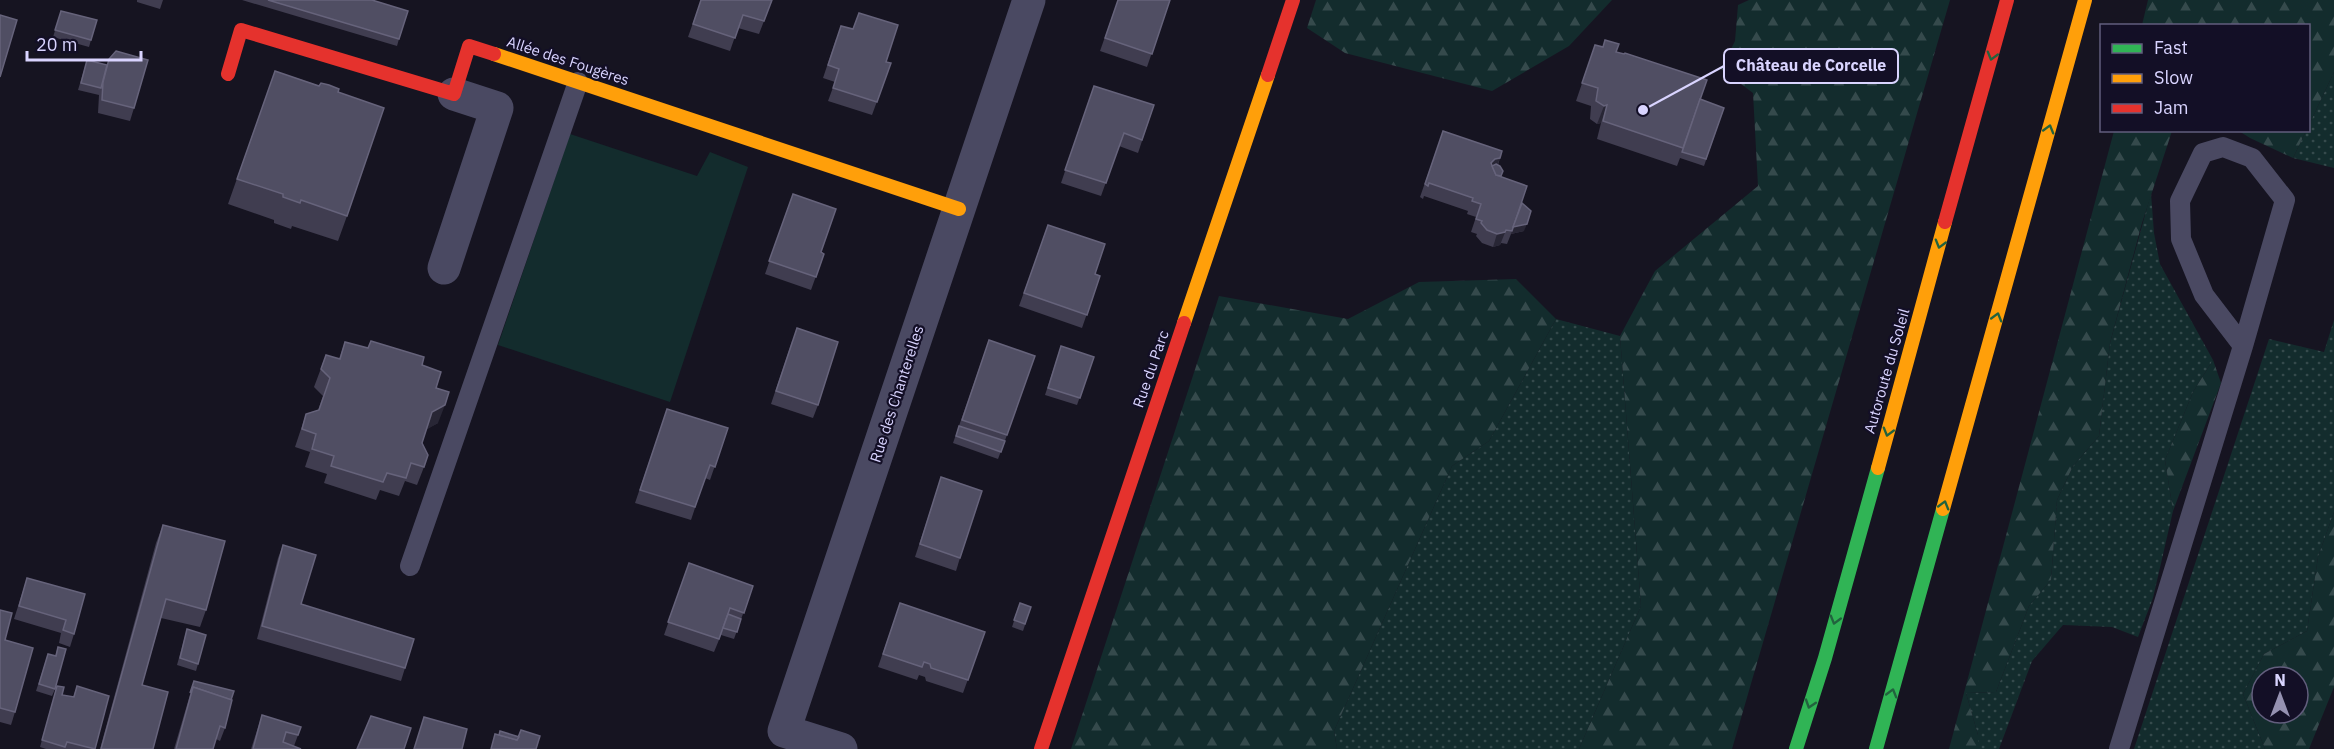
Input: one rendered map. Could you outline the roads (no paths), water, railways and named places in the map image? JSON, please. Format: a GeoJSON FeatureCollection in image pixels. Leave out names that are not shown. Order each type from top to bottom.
{"type":"FeatureCollection","features":[{"type":"Feature","properties":{"kind":"main road","name":"Rue du Parc"},"geometry":{"type":"LineString","coordinates":[[1041,749],[1293,0]]}},
{"type":"Feature","properties":{"kind":"main road","name":"Autoroute du Soleil"},"geometry":{"type":"LineString","coordinates":[[1796,749],[1828,646],[2007,0]]}},
{"type":"Feature","properties":{"kind":"main road"},"geometry":{"type":"LineString","coordinates":[[1876,749],[2085,0]]}},
{"type":"Feature","properties":{"kind":"main road"},"geometry":{"type":"LineString","coordinates":[[228,74],[241,30],[454,94]]}},
{"type":"Feature","properties":{"kind":"main road","name":"Allée des Fougères"},"geometry":{"type":"LineString","coordinates":[[454,94],[469,46],[959,209]]}},
{"type":"Feature","properties":{"kind":"street","name":"Rue des Chanterelles"},"geometry":{"type":"LineString","coordinates":[[841,749],[784,731],[1029,0]]}},
{"type":"Feature","properties":{"kind":"street"},"geometry":{"type":"LineString","coordinates":[[444,268],[497,108],[454,94]]}},
{"type":"Feature","properties":{"kind":"lane"},"geometry":{"type":"LineString","coordinates":[[410,566],[578,82]]}},
{"type":"Feature","properties":{"kind":"lane"},"geometry":{"type":"LineString","coordinates":[[2119,749],[2243,346],[2285,200],[2252,158],[2223,147],[2203,153],[2180,201],[2181,239],[2204,295],[2243,346]]}},
{"type":"Feature","properties":{"kind":"place","name":"Château de Corcelle"},"geometry":{"type":"Point","coordinates":[1643,110]}}]}
